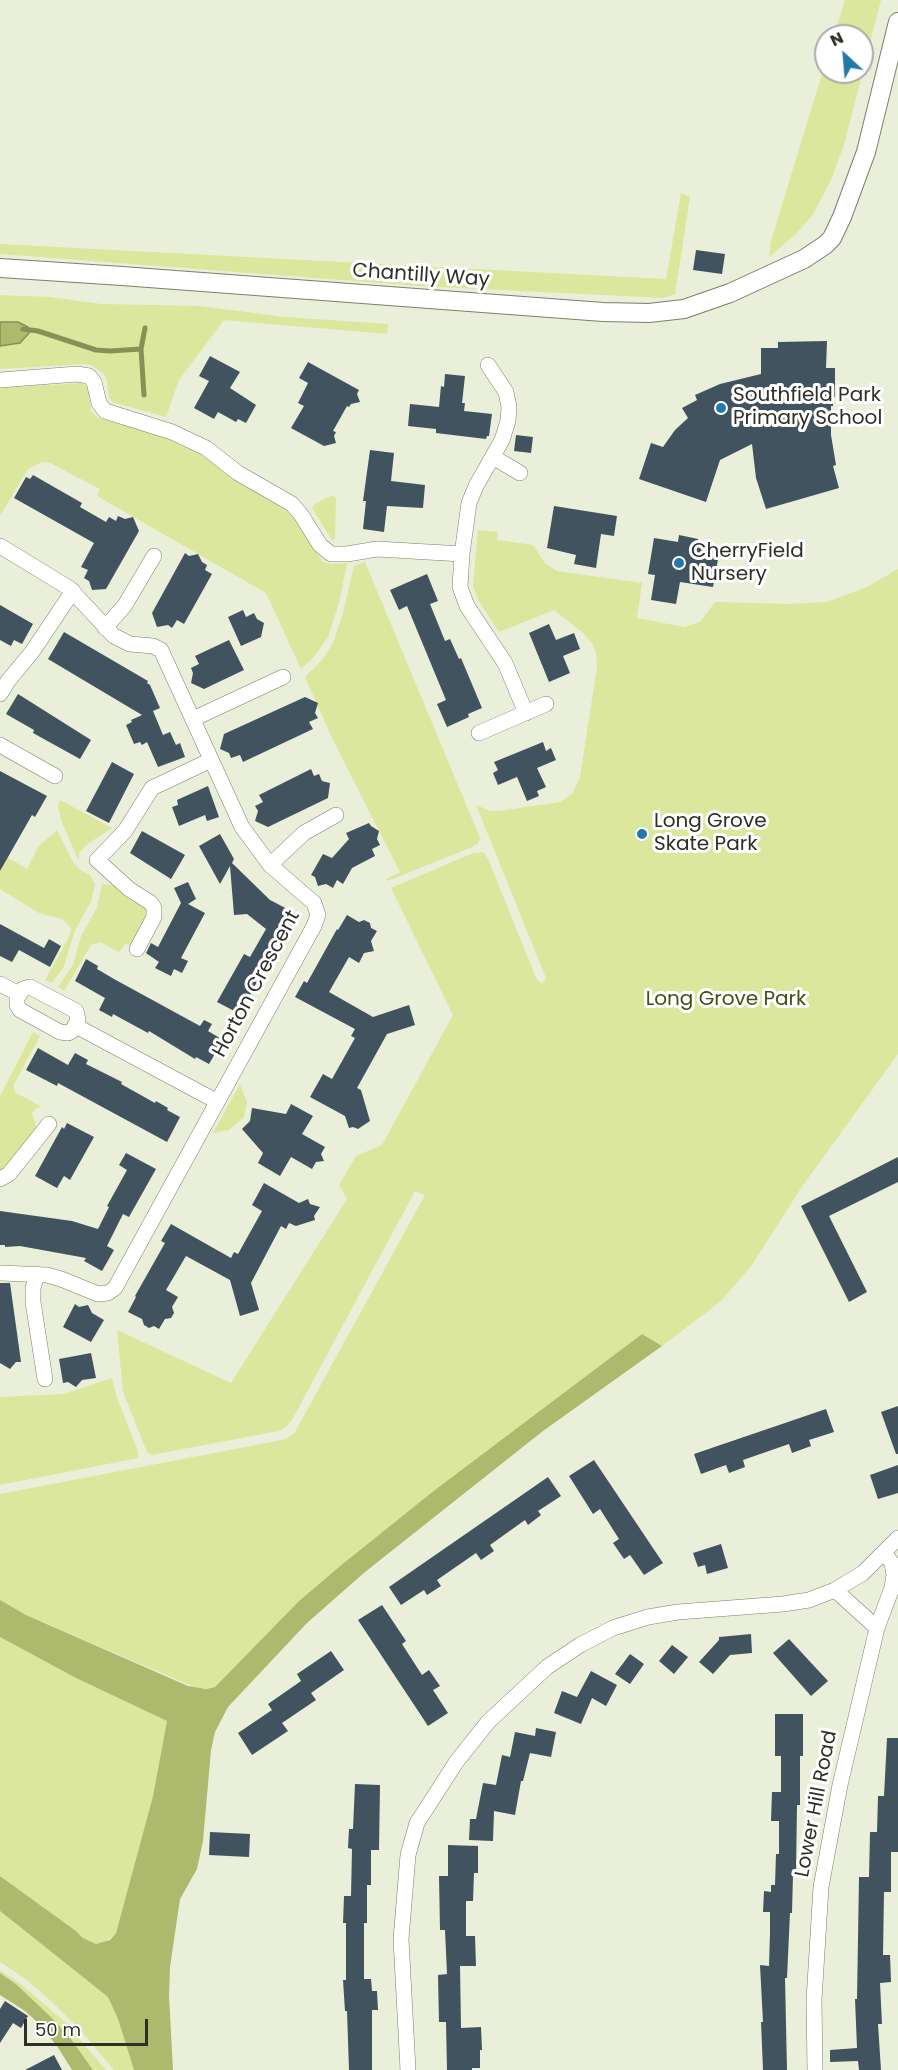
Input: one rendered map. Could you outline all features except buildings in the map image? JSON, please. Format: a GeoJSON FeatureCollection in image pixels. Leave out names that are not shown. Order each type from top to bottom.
{"type":"FeatureCollection","features":[{"type":"Feature","properties":{"kind":"street","name":"Chantilly Way"},"geometry":{"type":"LineString","coordinates":[[0,268],[603,312],[649,313],[684,309],[706,302],[804,259],[832,238],[866,152],[898,22]]}},
{"type":"Feature","properties":{"kind":"street"},"geometry":{"type":"LineString","coordinates":[[488,365],[505,389],[509,407],[505,434],[471,496],[460,582],[463,599],[505,663],[526,713]]}},
{"type":"Feature","properties":{"kind":"street"},"geometry":{"type":"LineString","coordinates":[[0,380],[77,374],[88,376],[94,382],[99,403],[105,411],[172,432],[206,448],[238,473],[292,504],[320,545],[331,554],[347,555],[377,549],[462,554]]}},
{"type":"Feature","properties":{"kind":"street"},"geometry":{"type":"LineString","coordinates":[[493,457],[520,473]]}},
{"type":"Feature","properties":{"kind":"street","name":"Horton Crescent"},"geometry":{"type":"LineString","coordinates":[[0,546],[73,591],[116,638],[124,642],[153,646],[161,650],[242,827],[270,865],[314,903],[318,915],[270,1008],[216,1101],[115,1288],[108,1293],[98,1294],[61,1279],[37,1274],[0,1273]]}},
{"type":"Feature","properties":{"kind":"street"},"geometry":{"type":"LineString","coordinates":[[105,628],[125,605],[154,556]]}},
{"type":"Feature","properties":{"kind":"street"},"geometry":{"type":"LineString","coordinates":[[0,694],[32,652],[73,591]]}},
{"type":"Feature","properties":{"kind":"street"},"geometry":{"type":"LineString","coordinates":[[193,719],[284,677]]}},
{"type":"Feature","properties":{"kind":"street"},"geometry":{"type":"LineString","coordinates":[[478,733],[546,704]]}},
{"type":"Feature","properties":{"kind":"street"},"geometry":{"type":"LineString","coordinates":[[0,745],[55,776]]}},
{"type":"Feature","properties":{"kind":"street"},"geometry":{"type":"LineString","coordinates":[[137,950],[153,921],[154,908],[151,903],[129,889],[93,856],[122,835],[152,788],[211,760]]}},
{"type":"Feature","properties":{"kind":"street"},"geometry":{"type":"LineString","coordinates":[[270,865],[304,833],[336,815]]}},
{"type":"Feature","properties":{"kind":"street"},"geometry":{"type":"LineString","coordinates":[[0,984],[19,994]]}},
{"type":"Feature","properties":{"kind":"street"},"geometry":{"type":"LineString","coordinates":[[30,987],[49,995],[76,1011],[78,1018],[76,1026],[68,1034],[63,1034],[29,1016],[17,1005],[19,994],[23,989],[30,987]]}},
{"type":"Feature","properties":{"kind":"street"},"geometry":{"type":"LineString","coordinates":[[76,1026],[216,1101]]}},
{"type":"Feature","properties":{"kind":"street"},"geometry":{"type":"LineString","coordinates":[[0,1179],[9,1174],[49,1124]]}},
{"type":"Feature","properties":{"kind":"street"},"geometry":{"type":"LineString","coordinates":[[37,1274],[33,1288],[33,1302],[45,1379]]}},
{"type":"Feature","properties":{"kind":"street"},"geometry":{"type":"LineString","coordinates":[[408,2070],[401,1939],[408,1855],[417,1823],[457,1761],[488,1722],[547,1667],[580,1645],[613,1628],[648,1617],[678,1612],[809,1600],[835,1590],[863,1573],[885,1554],[898,1538]]}},
{"type":"Feature","properties":{"kind":"street","name":"Lower Hill Road"},"geometry":{"type":"LineString","coordinates":[[815,2070],[814,2000],[821,1887],[840,1785],[877,1628],[892,1588],[894,1575],[892,1563],[885,1554]]}},
{"type":"Feature","properties":{"kind":"street"},"geometry":{"type":"LineString","coordinates":[[835,1590],[877,1628]]}},
{"type":"Feature","properties":{"kind":"green space"},"geometry":{"type":"Polygon","coordinates":[[[845,0],[881,0],[874,27],[874,24],[838,24],[845,0]]]}},
{"type":"Feature","properties":{"kind":"green space"},"geometry":{"type":"Polygon","coordinates":[[[819,84],[860,84],[844,145],[831,180],[812,216],[795,235],[769,257],[771,241],[819,84]]]}},
{"type":"Feature","properties":{"kind":"green space"},"geometry":{"type":"Polygon","coordinates":[[[681,193],[690,197],[675,294],[663,298],[420,286],[0,254],[0,244],[666,279],[681,193]]]}},
{"type":"Feature","properties":{"kind":"green space"},"geometry":{"type":"Polygon","coordinates":[[[0,295],[50,297],[101,304],[200,306],[285,317],[388,324],[387,334],[224,320],[179,380],[166,417],[112,402],[109,397],[107,380],[103,373],[91,365],[0,369],[0,346],[16,344],[28,335],[28,327],[23,324],[0,322],[0,295]]]}},
{"type":"Feature","properties":{"kind":"green space"},"geometry":{"type":"Polygon","coordinates":[[[82,383],[88,387],[91,411],[98,418],[161,436],[204,456],[235,480],[286,510],[299,523],[322,561],[329,564],[347,563],[339,603],[328,637],[313,658],[301,669],[266,593],[97,496],[100,489],[50,463],[42,462],[28,469],[0,516],[0,388],[82,383]]]}},
{"type":"Feature","properties":{"kind":"green space"},"geometry":{"type":"Polygon","coordinates":[[[332,495],[336,498],[335,539],[332,540],[312,508],[332,495]]]}},
{"type":"Feature","properties":{"kind":"green space","name":"Long Grove Park"},"geometry":{"type":"Polygon","coordinates":[[[478,530],[498,532],[497,540],[533,545],[545,563],[557,571],[642,583],[637,618],[684,627],[700,622],[715,602],[790,604],[827,602],[867,587],[898,569],[898,1054],[801,1188],[752,1265],[721,1301],[662,1346],[642,1334],[371,1541],[299,1601],[215,1687],[199,1689],[26,1615],[0,1600],[0,1494],[277,1441],[286,1439],[295,1432],[425,1195],[415,1191],[293,1418],[279,1431],[151,1455],[147,1452],[123,1392],[117,1330],[231,1383],[347,1199],[339,1185],[356,1156],[382,1145],[453,1015],[391,888],[473,853],[483,852],[488,859],[537,980],[542,984],[546,978],[476,805],[490,811],[499,811],[560,802],[572,794],[580,777],[597,667],[596,653],[592,643],[582,632],[554,610],[499,632],[478,600],[473,585],[478,530]]]}},
{"type":"Feature","properties":{"kind":"green space"},"geometry":{"type":"Polygon","coordinates":[[[365,562],[480,838],[478,843],[472,847],[388,881],[386,879],[400,872],[333,740],[305,677],[323,659],[333,643],[354,566],[365,562]]]}},
{"type":"Feature","properties":{"kind":"green space"},"geometry":{"type":"Polygon","coordinates":[[[60,800],[112,828],[86,845],[79,853],[79,861],[62,823],[58,807],[60,800]]]}},
{"type":"Feature","properties":{"kind":"green space"},"geometry":{"type":"Polygon","coordinates":[[[57,830],[73,862],[80,870],[90,875],[95,884],[91,902],[75,930],[64,966],[52,983],[45,980],[70,935],[71,928],[62,919],[39,913],[0,889],[0,853],[27,869],[38,847],[57,830]]]}},
{"type":"Feature","properties":{"kind":"green space"},"geometry":{"type":"Polygon","coordinates":[[[102,884],[120,886],[121,894],[134,902],[142,902],[150,909],[131,945],[125,944],[119,952],[100,942],[91,945],[64,991],[58,987],[73,965],[81,936],[97,908],[102,884]]]}},
{"type":"Feature","properties":{"kind":"green space"},"geometry":{"type":"Polygon","coordinates":[[[33,1032],[40,1036],[13,1086],[16,1093],[42,1107],[36,1108],[32,1113],[37,1128],[6,1168],[0,1172],[0,1096],[33,1032]]]}},
{"type":"Feature","properties":{"kind":"green space"},"geometry":{"type":"Polygon","coordinates":[[[240,1084],[247,1102],[244,1117],[229,1130],[213,1133],[240,1084]]]}},
{"type":"Feature","properties":{"kind":"green space"},"geometry":{"type":"Polygon","coordinates":[[[112,1378],[116,1395],[138,1451],[138,1458],[0,1485],[0,1397],[64,1394],[112,1378]]]}},
{"type":"Feature","properties":{"kind":"green space"},"geometry":{"type":"Polygon","coordinates":[[[0,1637],[76,1678],[167,1721],[153,1796],[116,1933],[104,1943],[96,1944],[83,1938],[0,1876],[0,1637]]]}},
{"type":"Feature","properties":{"kind":"green space"},"geometry":{"type":"Polygon","coordinates":[[[0,1911],[108,1997],[118,2019],[134,2070],[114,2070],[82,2032],[50,2000],[23,1977],[0,1962],[0,1911]]]}},
{"type":"Feature","properties":{"kind":"green space"},"geometry":{"type":"Polygon","coordinates":[[[0,1970],[22,1985],[64,2021],[106,2070],[93,2070],[71,2039],[52,2018],[16,1984],[0,1973],[0,1970]]]}},
{"type":"Feature","properties":{"kind":"shaded area"},"geometry":{"type":"Polygon","coordinates":[[[0,322],[18,322],[28,327],[30,332],[20,343],[0,346],[0,322]]]}},
{"type":"Feature","properties":{"kind":"shaded area"},"geometry":{"type":"Polygon","coordinates":[[[642,1334],[662,1346],[543,1431],[365,1572],[307,1623],[228,1707],[215,1732],[211,1750],[203,1841],[197,1869],[180,1899],[170,1967],[169,1996],[173,2070],[134,2070],[118,2019],[108,1997],[0,1911],[0,1876],[83,1938],[96,1944],[110,1940],[116,1933],[153,1796],[167,1721],[76,1678],[0,1637],[0,1600],[26,1615],[188,1686],[206,1689],[215,1687],[299,1601],[345,1562],[435,1490],[642,1334]]]}},
{"type":"Feature","properties":{"kind":"shaded area"},"geometry":{"type":"Polygon","coordinates":[[[0,1973],[16,1984],[52,2018],[71,2039],[93,2070],[72,2070],[57,2046],[37,2022],[25,2011],[0,1995],[0,1973]]]}},
{"type":"Feature","properties":{"kind":"waterway"},"geometry":{"type":"LineString","coordinates":[[23,329],[38,331],[96,350],[110,351],[141,349],[145,328]]}},
{"type":"Feature","properties":{"kind":"waterway"},"geometry":{"type":"LineString","coordinates":[[141,349],[144,395]]}},
{"type":"Feature","properties":{"kind":"place","name":"Southfield Park Primary School"},"geometry":{"type":"Point","coordinates":[721,408]}},
{"type":"Feature","properties":{"kind":"place","name":"CherryField Nursery"},"geometry":{"type":"Point","coordinates":[679,563]}},
{"type":"Feature","properties":{"kind":"place","name":"Long Grove Skate Park"},"geometry":{"type":"Point","coordinates":[642,834]}}]}
